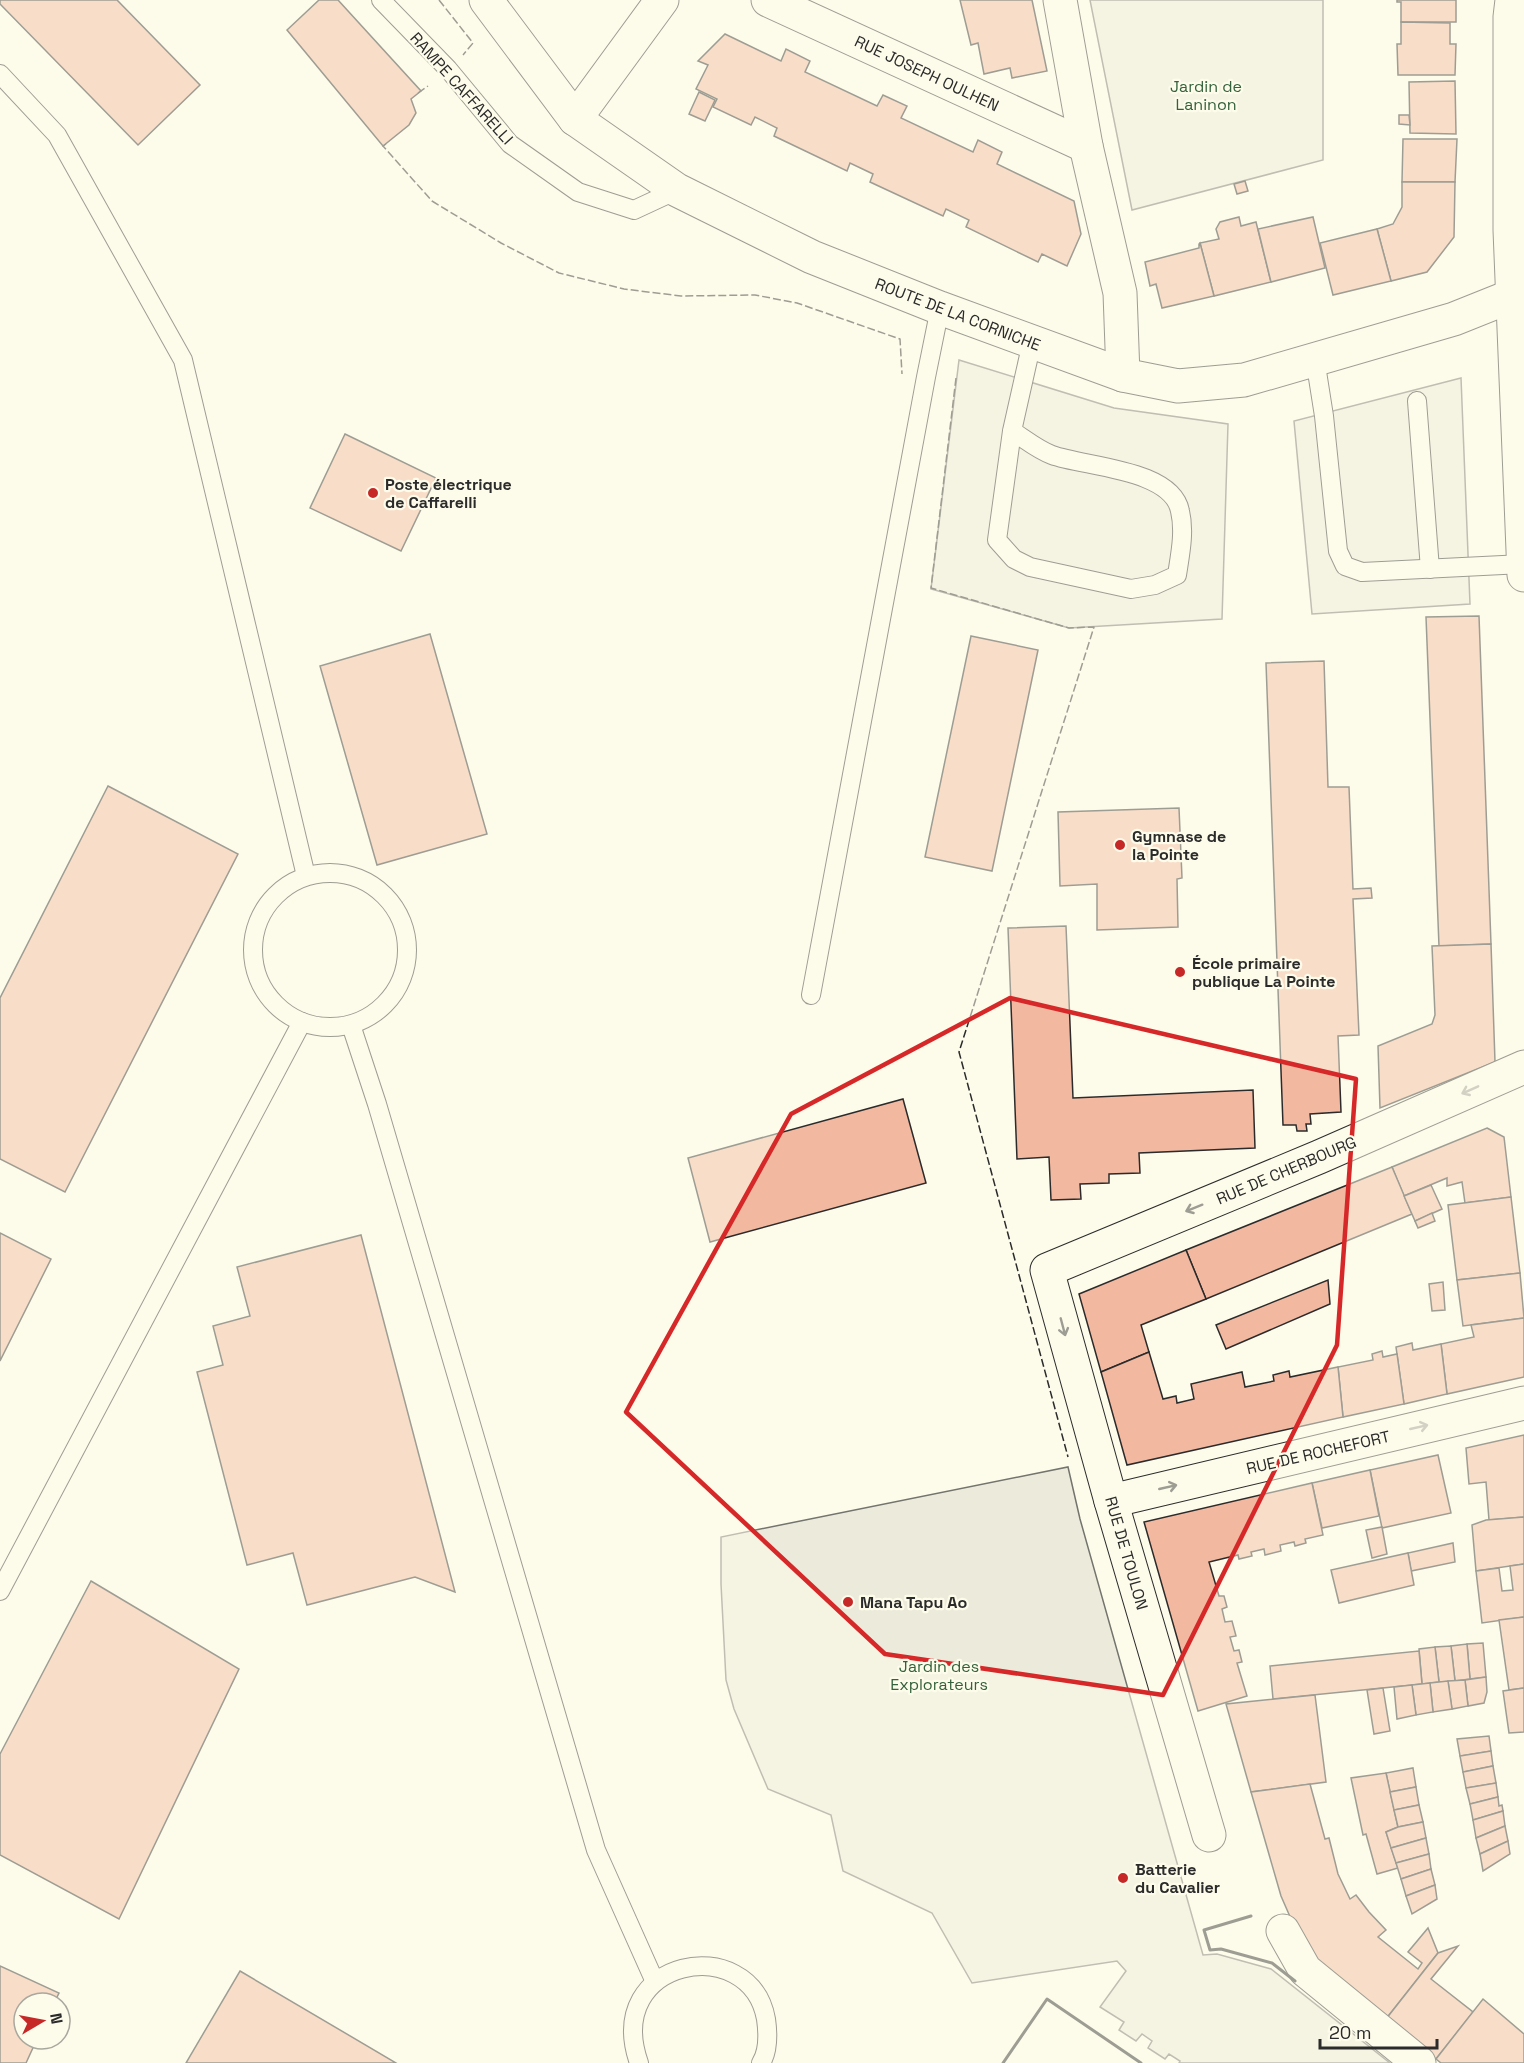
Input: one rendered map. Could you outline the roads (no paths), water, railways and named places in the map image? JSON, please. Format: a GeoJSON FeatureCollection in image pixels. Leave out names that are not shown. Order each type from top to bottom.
{"type":"FeatureCollection","features":[{"type":"Feature","properties":{"kind":"street","name":"ROUTE DE LA CORNICHE"},"geometry":{"type":"LineString","coordinates":[[486,0],[575,119],[676,189],[812,256],[940,308],[1123,375],[1178,386],[1244,380],[1454,319],[1518,294]]}},
{"type":"Feature","properties":{"kind":"street"},"geometry":{"type":"LineString","coordinates":[[575,119],[662,0]]}},
{"type":"Feature","properties":{"kind":"street","name":"RUE JOSEPH OULHEN"},"geometry":{"type":"LineString","coordinates":[[768,0],[1086,146]]}},
{"type":"Feature","properties":{"kind":"street"},"geometry":{"type":"LineString","coordinates":[[1060,0],[1086,146],[1120,293],[1123,375]]}},
{"type":"Feature","properties":{"kind":"street"},"geometry":{"type":"LineString","coordinates":[[1515,10],[1524,575]]}},
{"type":"Feature","properties":{"kind":"street","name":"RUE DE CHERBOURG"},"geometry":{"type":"LineString","coordinates":[[1047,1270],[1319,1157],[1524,1067]]}},
{"type":"Feature","properties":{"kind":"street","name":"RUE DE TOULON"},"geometry":{"type":"LineString","coordinates":[[1047,1270],[1111,1501],[1209,1835]]}},
{"type":"Feature","properties":{"kind":"street","name":"RUE DE ROCHEFORT"},"geometry":{"type":"LineString","coordinates":[[1111,1501],[1524,1402]]}},
{"type":"Feature","properties":{"kind":"street"},"geometry":{"type":"LineString","coordinates":[[1283,1931],[1305,1970],[1419,2063]]}},
{"type":"Feature","properties":{"kind":"lane","name":"RAMPE CAFFARELLI"},"geometry":{"type":"LineString","coordinates":[[381,0],[448,69],[510,144],[578,192],[634,210],[676,189]]}},
{"type":"Feature","properties":{"kind":"lane"},"geometry":{"type":"LineString","coordinates":[[0,74],[57,135],[183,360],[306,876]]}},
{"type":"Feature","properties":{"kind":"lane"},"geometry":{"type":"LineString","coordinates":[[811,995],[940,308]]}},
{"type":"Feature","properties":{"kind":"lane"},"geometry":{"type":"LineString","coordinates":[[1012,432],[1051,455],[1146,478],[1167,488],[1180,510],[1181,549],[1177,575],[1155,585],[1131,589],[1030,567],[1014,559],[997,540],[1012,432],[1032,342]]}},
{"type":"Feature","properties":{"kind":"lane"},"geometry":{"type":"LineString","coordinates":[[1315,359],[1324,416],[1338,551],[1345,566],[1362,573],[1523,564]]}},
{"type":"Feature","properties":{"kind":"lane"},"geometry":{"type":"LineString","coordinates":[[1416,401],[1430,569]]}},
{"type":"Feature","properties":{"kind":"lane"},"geometry":{"type":"LineString","coordinates":[[337,872],[363,879],[385,895],[405,928],[407,955],[401,981],[394,994],[375,1013],[351,1024],[328,1027],[302,1022],[279,1007],[262,986],[254,960],[255,933],[265,908],[283,888],[306,876],[337,872]]}},
{"type":"Feature","properties":{"kind":"lane"},"geometry":{"type":"LineString","coordinates":[[0,1591],[302,1022]]}},
{"type":"Feature","properties":{"kind":"lane"},"geometry":{"type":"LineString","coordinates":[[351,1024],[596,1850],[655,1982]]}},
{"type":"Feature","properties":{"kind":"lane"},"geometry":{"type":"LineString","coordinates":[[639,2063],[633,2046],[633,2022],[640,2000],[655,1982],[672,1971],[695,1965],[719,1968],[741,1978],[757,1995],[764,2010],[768,2034],[765,2057],[761,2063]]}},
{"type":"Feature","properties":{"kind":"place","name":"Poste électrique de Caffarelli"},"geometry":{"type":"Point","coordinates":[373,493]}},
{"type":"Feature","properties":{"kind":"place","name":"Gymnase de la Pointe"},"geometry":{"type":"Point","coordinates":[1120,845]}},
{"type":"Feature","properties":{"kind":"place","name":"École primaire publique La Pointe"},"geometry":{"type":"Point","coordinates":[1180,972]}},
{"type":"Feature","properties":{"kind":"place","name":"Mana Tapu Ao"},"geometry":{"type":"Point","coordinates":[848,1602]}},
{"type":"Feature","properties":{"kind":"place","name":"Batterie du Cavalier"},"geometry":{"type":"Point","coordinates":[1123,1878]}},
{"type":"Feature","properties":{"kind":"park label","name":"Jardin de Laninon"},"geometry":{"type":"Point","coordinates":[1206,95]}},
{"type":"Feature","properties":{"kind":"park label","name":"Jardin des Explorateurs"},"geometry":{"type":"Point","coordinates":[939,1675]}}]}
